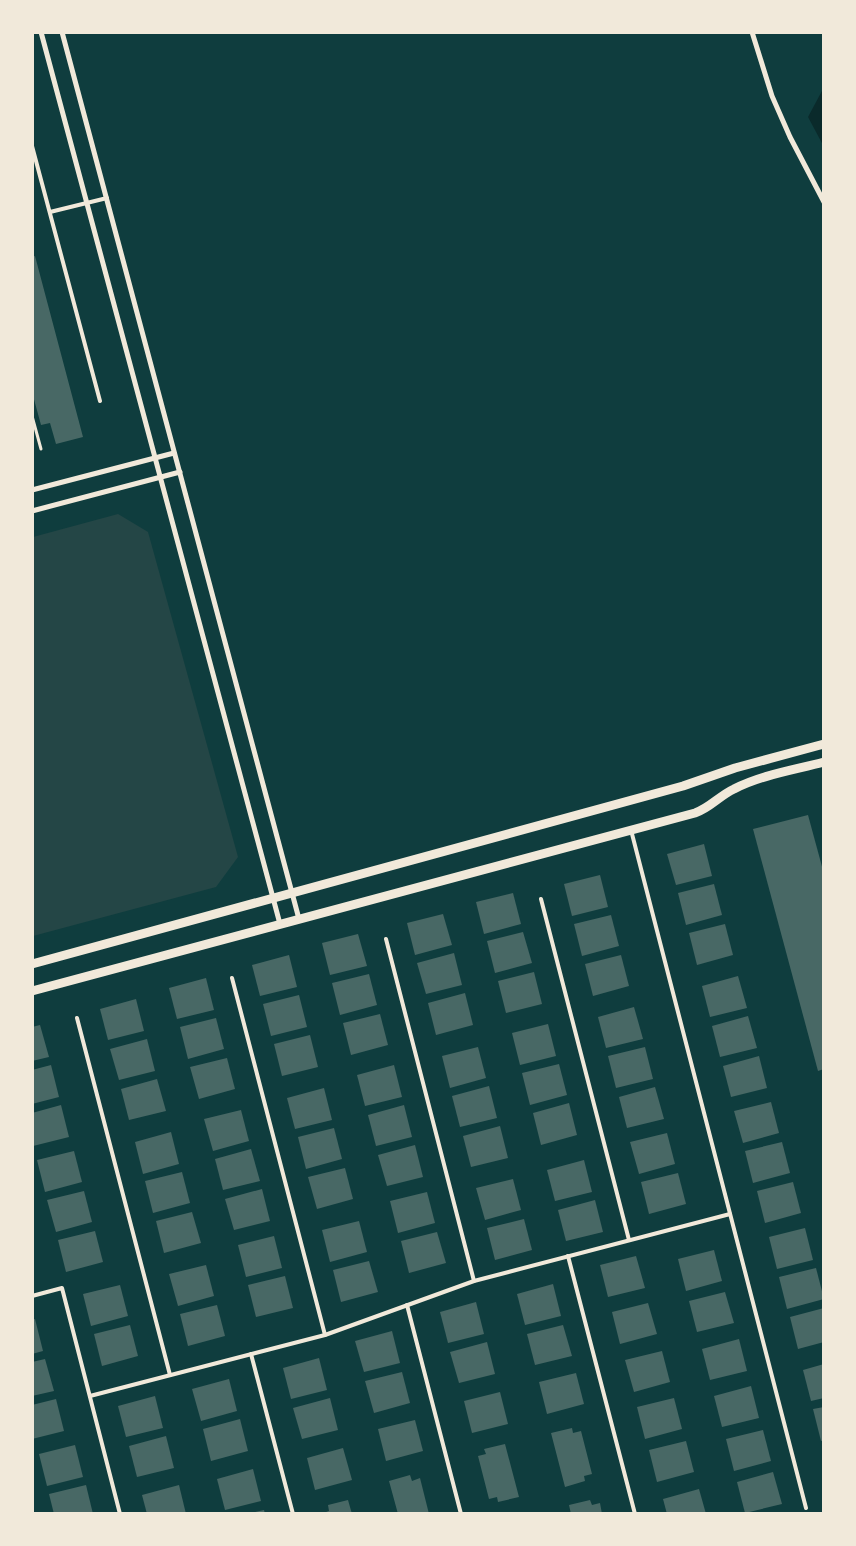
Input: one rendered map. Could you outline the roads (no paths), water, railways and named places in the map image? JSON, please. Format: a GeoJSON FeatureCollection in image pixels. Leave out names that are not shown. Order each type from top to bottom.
{"type":"FeatureCollection","features":[{"type":"Feature","properties":{"kind":"street"},"geometry":{"type":"LineString","coordinates":[[41,32],[280,924]]}},
{"type":"Feature","properties":{"kind":"street"},"geometry":{"type":"LineString","coordinates":[[62,32],[299,919]]}},
{"type":"Feature","properties":{"kind":"street"},"geometry":{"type":"LineString","coordinates":[[752,32],[772,96],[786,129],[824,202]]}},
{"type":"Feature","properties":{"kind":"street"},"geometry":{"type":"LineString","coordinates":[[32,490],[174,453]]}},
{"type":"Feature","properties":{"kind":"street"},"geometry":{"type":"LineString","coordinates":[[32,511],[180,472]]}},
{"type":"Feature","properties":{"kind":"street"},"geometry":{"type":"LineString","coordinates":[[32,964],[683,786],[735,768],[824,744]]}},
{"type":"Feature","properties":{"kind":"street"},"geometry":{"type":"LineString","coordinates":[[32,991],[708,808],[723,795],[750,782],[824,762]]}},
{"type":"Feature","properties":{"kind":"lane"},"geometry":{"type":"LineString","coordinates":[[32,146],[100,401]]}},
{"type":"Feature","properties":{"kind":"lane"},"geometry":{"type":"LineString","coordinates":[[50,212],[107,198]]}},
{"type":"Feature","properties":{"kind":"lane"},"geometry":{"type":"LineString","coordinates":[[631,830],[806,1508]]}},
{"type":"Feature","properties":{"kind":"lane"},"geometry":{"type":"LineString","coordinates":[[541,899],[630,1240]]}},
{"type":"Feature","properties":{"kind":"lane"},"geometry":{"type":"LineString","coordinates":[[386,939],[474,1281]]}},
{"type":"Feature","properties":{"kind":"lane"},"geometry":{"type":"LineString","coordinates":[[232,978],[325,1335]]}},
{"type":"Feature","properties":{"kind":"lane"},"geometry":{"type":"LineString","coordinates":[[77,1018],[170,1375]]}},
{"type":"Feature","properties":{"kind":"lane"},"geometry":{"type":"LineString","coordinates":[[90,1396],[325,1335],[474,1281],[730,1214]]}},
{"type":"Feature","properties":{"kind":"lane"},"geometry":{"type":"LineString","coordinates":[[568,1256],[634,1514]]}},
{"type":"Feature","properties":{"kind":"lane"},"geometry":{"type":"LineString","coordinates":[[32,1296],[62,1288],[120,1514]]}},
{"type":"Feature","properties":{"kind":"lane"},"geometry":{"type":"LineString","coordinates":[[407,1305],[461,1514]]}},
{"type":"Feature","properties":{"kind":"lane"},"geometry":{"type":"LineString","coordinates":[[251,1354],[293,1514]]}}]}
